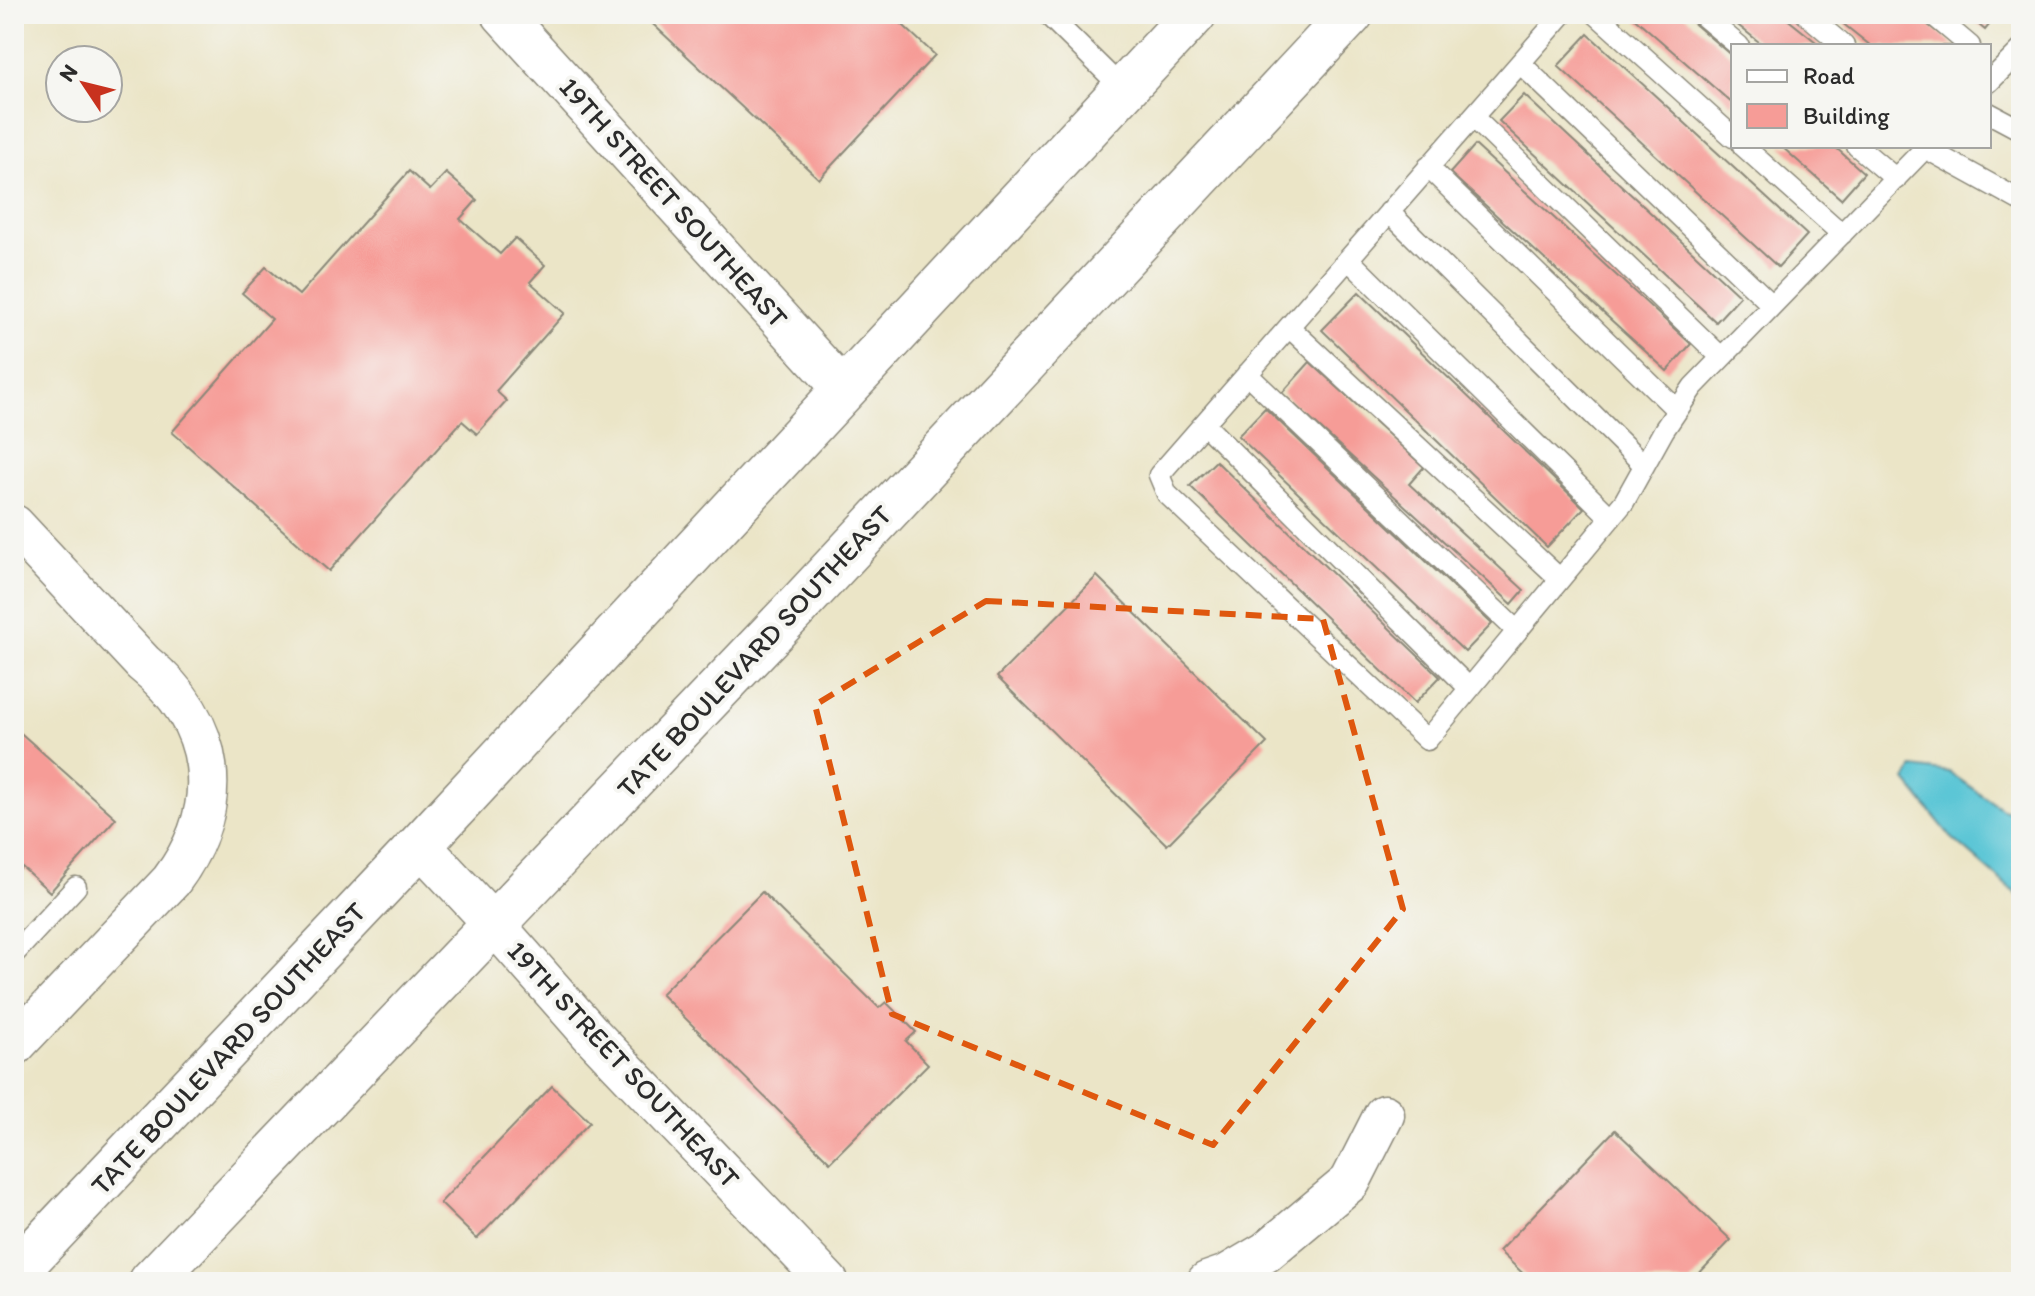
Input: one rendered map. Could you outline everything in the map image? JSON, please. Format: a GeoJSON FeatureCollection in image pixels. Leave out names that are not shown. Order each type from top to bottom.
{"type":"FeatureCollection","features":[{"type":"Feature","properties":{"kind":"main road","name":"TATE BOULEVARD SOUTHEAST"},"geometry":{"type":"LineString","coordinates":[[14,1274],[420,845],[1194,14]]}},
{"type":"Feature","properties":{"kind":"main road","name":"TATE BOULEVARD SOUTHEAST"},"geometry":{"type":"LineString","coordinates":[[151,1282],[807,597],[1351,14]]}},
{"type":"Feature","properties":{"kind":"street","name":"19TH STREET SOUTHEAST"},"geometry":{"type":"LineString","coordinates":[[502,14],[845,391]]}},
{"type":"Feature","properties":{"kind":"street"},"geometry":{"type":"LineString","coordinates":[[14,525],[176,694],[198,733],[207,777],[203,822],[185,863],[171,881],[20,1025]]}},
{"type":"Feature","properties":{"kind":"street","name":"19TH STREET SOUTHEAST"},"geometry":{"type":"LineString","coordinates":[[420,845],[591,1034],[828,1282]]}},
{"type":"Feature","properties":{"kind":"street"},"geometry":{"type":"LineString","coordinates":[[1207,1282],[1227,1275],[1266,1252],[1350,1182],[1384,1115]]}},
{"type":"Feature","properties":{"kind":"lane"},"geometry":{"type":"LineString","coordinates":[[1047,14],[1123,89]]}},
{"type":"Feature","properties":{"kind":"lane"},"geometry":{"type":"LineString","coordinates":[[1563,14],[1159,475],[1167,494],[1427,740],[1624,502],[1693,387],[1925,148]]}},
{"type":"Feature","properties":{"kind":"lane"},"geometry":{"type":"LineString","coordinates":[[1596,14],[1731,135]]}},
{"type":"Feature","properties":{"kind":"lane"},"geometry":{"type":"LineString","coordinates":[[1701,14],[1737,44]]}},
{"type":"Feature","properties":{"kind":"lane"},"geometry":{"type":"LineString","coordinates":[[1806,14],[1842,44]]}},
{"type":"Feature","properties":{"kind":"lane"},"geometry":{"type":"LineString","coordinates":[[1932,14],[1968,44]]}},
{"type":"Feature","properties":{"kind":"lane"},"geometry":{"type":"LineString","coordinates":[[1993,72],[2021,50]]}},
{"type":"Feature","properties":{"kind":"lane"},"geometry":{"type":"LineString","coordinates":[[1520,63],[1772,305]]}},
{"type":"Feature","properties":{"kind":"lane"},"geometry":{"type":"LineString","coordinates":[[1991,114],[2021,130]]}},
{"type":"Feature","properties":{"kind":"lane"},"geometry":{"type":"LineString","coordinates":[[1473,117],[1721,357]]}},
{"type":"Feature","properties":{"kind":"lane"},"geometry":{"type":"LineString","coordinates":[[1745,148],[1842,234]]}},
{"type":"Feature","properties":{"kind":"lane"},"geometry":{"type":"LineString","coordinates":[[1859,148],[1896,179]]}},
{"type":"Feature","properties":{"kind":"lane"},"geometry":{"type":"LineString","coordinates":[[1928,148],[2021,201]]}},
{"type":"Feature","properties":{"kind":"lane"},"geometry":{"type":"LineString","coordinates":[[1428,167],[1677,410]]}},
{"type":"Feature","properties":{"kind":"lane"},"geometry":{"type":"LineString","coordinates":[[1389,212],[1644,465]]}},
{"type":"Feature","properties":{"kind":"lane"},"geometry":{"type":"LineString","coordinates":[[1348,259],[1611,518]]}},
{"type":"Feature","properties":{"kind":"lane"},"geometry":{"type":"LineString","coordinates":[[1289,327],[1560,579]]}},
{"type":"Feature","properties":{"kind":"lane"},"geometry":{"type":"LineString","coordinates":[[1247,374],[1517,631]]}},
{"type":"Feature","properties":{"kind":"lane"},"geometry":{"type":"LineString","coordinates":[[1204,424],[1469,688]]}},
{"type":"Feature","properties":{"kind":"lane"},"geometry":{"type":"LineString","coordinates":[[14,954],[76,887]]}},
{"type":"Feature","properties":{"kind":"highlighted area"},"geometry":{"type":"Polygon","coordinates":[[[986,601],[1323,619],[1403,909],[1213,1145],[892,1014],[815,705],[986,601]]]}},
{"type":"Feature","properties":{"kind":"water"},"geometry":{"type":"Polygon","coordinates":[[[1913,767],[1949,772],[2002,809],[2021,814],[2021,898],[1951,837],[1906,781],[1913,767]]]}},
{"type":"Feature","properties":{"kind":"building"},"geometry":{"type":"Polygon","coordinates":[[[642,14],[891,14],[935,55],[819,179],[642,14]]]}},
{"type":"Feature","properties":{"kind":"building"},"geometry":{"type":"Polygon","coordinates":[[[1630,14],[1683,14],[1731,55],[1731,102],[1630,14]]]}},
{"type":"Feature","properties":{"kind":"building"},"geometry":{"type":"Polygon","coordinates":[[[1724,14],[1781,14],[1818,44],[1762,44],[1724,14]]]}},
{"type":"Feature","properties":{"kind":"building"},"geometry":{"type":"Polygon","coordinates":[[[1831,14],[1914,14],[1952,44],[1868,44],[1831,14]]]}},
{"type":"Feature","properties":{"kind":"building"},"geometry":{"type":"Polygon","coordinates":[[[1966,14],[1998,14],[1985,30],[1966,14]]]}},
{"type":"Feature","properties":{"kind":"building"},"geometry":{"type":"Polygon","coordinates":[[[1588,34],[1807,235],[1778,267],[1558,66],[1588,34]]]}},
{"type":"Feature","properties":{"kind":"building"},"geometry":{"type":"Polygon","coordinates":[[[1524,95],[1740,296],[1716,322],[1499,121],[1524,95]]]}},
{"type":"Feature","properties":{"kind":"building"},"geometry":{"type":"Polygon","coordinates":[[[1475,145],[1691,344],[1667,371],[1450,173],[1475,145]]]}},
{"type":"Feature","properties":{"kind":"building"},"geometry":{"type":"Polygon","coordinates":[[[1783,148],[1836,148],[1864,173],[1841,199],[1783,148]]]}},
{"type":"Feature","properties":{"kind":"building"},"geometry":{"type":"Polygon","coordinates":[[[409,171],[430,190],[446,173],[477,200],[460,219],[500,254],[515,238],[545,265],[530,282],[565,313],[496,391],[507,401],[477,434],[462,421],[329,571],[172,432],[272,319],[242,293],[266,267],[299,295],[409,171]]]}},
{"type":"Feature","properties":{"kind":"building"},"geometry":{"type":"Polygon","coordinates":[[[1359,292],[1584,508],[1547,547],[1322,330],[1359,292]]]}},
{"type":"Feature","properties":{"kind":"building"},"geometry":{"type":"Polygon","coordinates":[[[1310,362],[1424,467],[1409,484],[1524,590],[1512,604],[1282,393],[1310,362]]]}},
{"type":"Feature","properties":{"kind":"building"},"geometry":{"type":"Polygon","coordinates":[[[1265,408],[1492,624],[1465,652],[1238,436],[1265,408]]]}},
{"type":"Feature","properties":{"kind":"building"},"geometry":{"type":"Polygon","coordinates":[[[1216,461],[1440,677],[1415,703],[1190,486],[1216,461]]]}},
{"type":"Feature","properties":{"kind":"building"},"geometry":{"type":"Polygon","coordinates":[[[1097,576],[1267,743],[1167,845],[997,677],[1097,576]]]}},
{"type":"Feature","properties":{"kind":"building"},"geometry":{"type":"Polygon","coordinates":[[[14,727],[116,818],[50,892],[22,867],[14,876],[14,727]]]}},
{"type":"Feature","properties":{"kind":"building"},"geometry":{"type":"Polygon","coordinates":[[[762,892],[879,1008],[886,1002],[916,1032],[906,1041],[928,1064],[830,1162],[661,994],[762,892]]]}},
{"type":"Feature","properties":{"kind":"building"},"geometry":{"type":"Polygon","coordinates":[[[552,1086],[590,1122],[477,1239],[440,1203],[552,1086]]]}},
{"type":"Feature","properties":{"kind":"building"},"geometry":{"type":"Polygon","coordinates":[[[1615,1130],[1731,1240],[1691,1282],[1532,1282],[1499,1251],[1615,1130]]]}}]}
